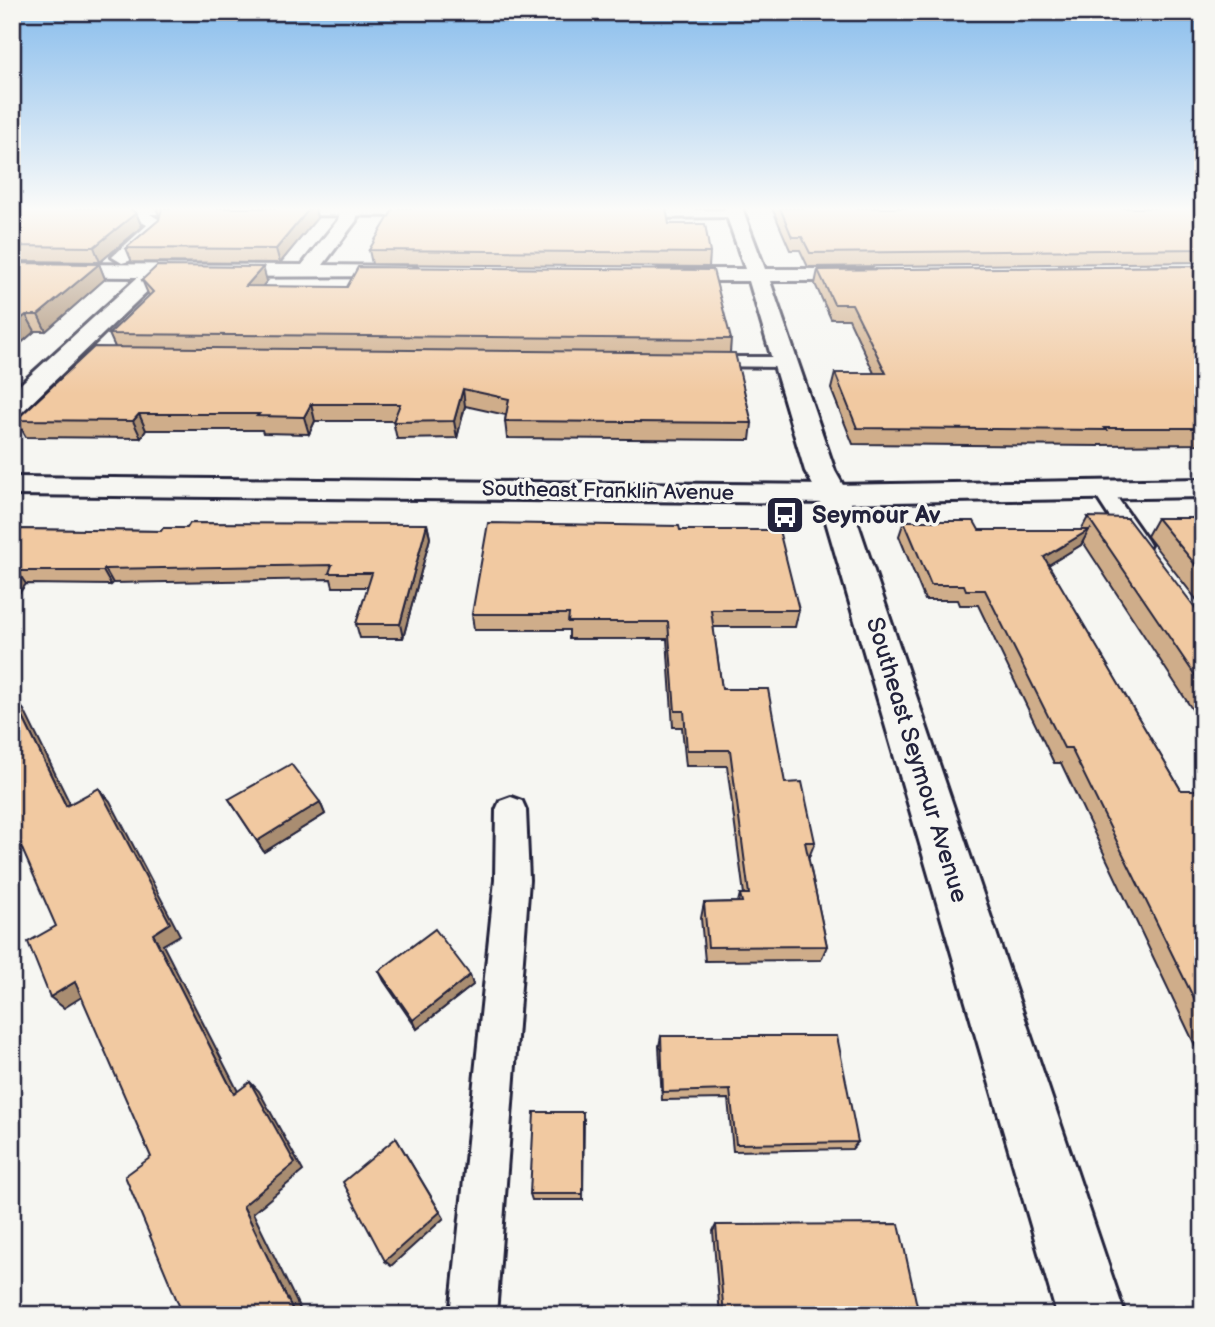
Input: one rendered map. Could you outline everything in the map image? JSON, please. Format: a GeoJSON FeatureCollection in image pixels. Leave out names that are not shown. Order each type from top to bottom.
{"type":"FeatureCollection","features":[{"type":"Feature","properties":{"kind":"street"},"geometry":{"type":"LineString","coordinates":[[12,270],[434,272]]}},
{"type":"Feature","properties":{"kind":"street"},"geometry":{"type":"LineString","coordinates":[[12,407],[79,356],[157,270]]}},
{"type":"Feature","properties":{"kind":"street","name":"Southeast Seymour Avenue"},"geometry":{"type":"LineString","coordinates":[[756,270],[820,471],[833,494],[1091,1315]]}},
{"type":"Feature","properties":{"kind":"street"},"geometry":{"type":"LineString","coordinates":[[647,274],[887,274]]}},
{"type":"Feature","properties":{"kind":"street","name":"Southeast Franklin Avenue"},"geometry":{"type":"LineString","coordinates":[[12,486],[833,494],[1203,488]]}},
{"type":"Feature","properties":{"kind":"lane"},"geometry":{"type":"LineString","coordinates":[[682,362],[786,362]]}},
{"type":"Feature","properties":{"kind":"lane"},"geometry":{"type":"LineString","coordinates":[[1102,490],[1156,568]]}},
{"type":"Feature","properties":{"kind":"lane"},"geometry":{"type":"LineString","coordinates":[[473,1315],[512,880],[511,810]]}},
{"type":"Feature","properties":{"kind":"building"},"geometry":{"type":"Polygon","coordinates":[[[12,270],[92,270],[38,315],[26,315],[12,326],[12,270]]]}},
{"type":"Feature","properties":{"kind":"building"},"geometry":{"type":"Polygon","coordinates":[[[153,270],[260,270],[246,286],[347,287],[356,270],[713,270],[731,339],[109,334],[153,292],[142,280],[153,270]]]}},
{"type":"Feature","properties":{"kind":"building"},"geometry":{"type":"Polygon","coordinates":[[[818,270],[1203,270],[1203,428],[857,428],[835,373],[886,373],[852,304],[834,304],[818,270]]]}},
{"type":"Feature","properties":{"kind":"building"},"geometry":{"type":"Polygon","coordinates":[[[94,347],[735,353],[752,423],[505,421],[509,399],[463,389],[454,421],[393,422],[400,404],[311,404],[304,417],[257,416],[259,414],[139,414],[133,421],[16,420],[94,347]]]}},
{"type":"Feature","properties":{"kind":"building"},"geometry":{"type":"Polygon","coordinates":[[[1088,517],[1127,518],[1203,618],[1203,687],[1088,517]]]}},
{"type":"Feature","properties":{"kind":"building"},"geometry":{"type":"Polygon","coordinates":[[[1157,518],[1203,518],[1203,574],[1157,518]]]}},
{"type":"Feature","properties":{"kind":"building"},"geometry":{"type":"Polygon","coordinates":[[[904,521],[974,521],[979,530],[1089,530],[1044,557],[1181,790],[1203,790],[1203,1017],[1071,748],[1064,748],[985,590],[966,590],[964,585],[931,585],[904,521]]]}},
{"type":"Feature","properties":{"kind":"building"},"geometry":{"type":"Polygon","coordinates":[[[190,523],[427,524],[400,624],[356,624],[372,573],[329,573],[332,565],[17,571],[12,576],[12,529],[161,531],[163,528],[187,528],[190,523]]]}},
{"type":"Feature","properties":{"kind":"building"},"geometry":{"type":"Polygon","coordinates":[[[488,523],[679,526],[680,530],[779,530],[799,610],[711,610],[722,689],[768,689],[785,783],[802,782],[815,842],[805,842],[827,946],[708,947],[704,903],[742,902],[740,894],[749,894],[730,750],[687,750],[684,711],[675,711],[668,622],[568,622],[569,614],[472,614],[488,523]]]}},
{"type":"Feature","properties":{"kind":"building"},"geometry":{"type":"Polygon","coordinates":[[[12,697],[66,806],[99,788],[170,923],[153,934],[234,1094],[250,1082],[295,1163],[243,1206],[295,1315],[183,1315],[125,1176],[151,1157],[75,982],[50,997],[28,942],[56,926],[12,826],[12,697]]]}},
{"type":"Feature","properties":{"kind":"building"},"geometry":{"type":"Polygon","coordinates":[[[291,764],[320,802],[257,841],[229,799],[291,764]]]}},
{"type":"Feature","properties":{"kind":"building"},"geometry":{"type":"Polygon","coordinates":[[[435,929],[470,975],[413,1020],[379,971],[435,929]]]}},
{"type":"Feature","properties":{"kind":"building"},"geometry":{"type":"Polygon","coordinates":[[[661,1036],[837,1036],[858,1142],[736,1144],[730,1090],[663,1092],[661,1036]]]}},
{"type":"Feature","properties":{"kind":"building"},"geometry":{"type":"Polygon","coordinates":[[[534,1112],[583,1112],[583,1194],[530,1194],[534,1112]]]}},
{"type":"Feature","properties":{"kind":"building"},"geometry":{"type":"Polygon","coordinates":[[[396,1138],[440,1212],[385,1261],[343,1182],[396,1138]]]}},
{"type":"Feature","properties":{"kind":"building"},"geometry":{"type":"Polygon","coordinates":[[[899,1224],[919,1315],[724,1315],[716,1225],[899,1224]]]}},
{"type":"Feature","properties":{"kind":"place","name":"Seymour Av"},"geometry":{"type":"Point","coordinates":[785,515]}}]}
